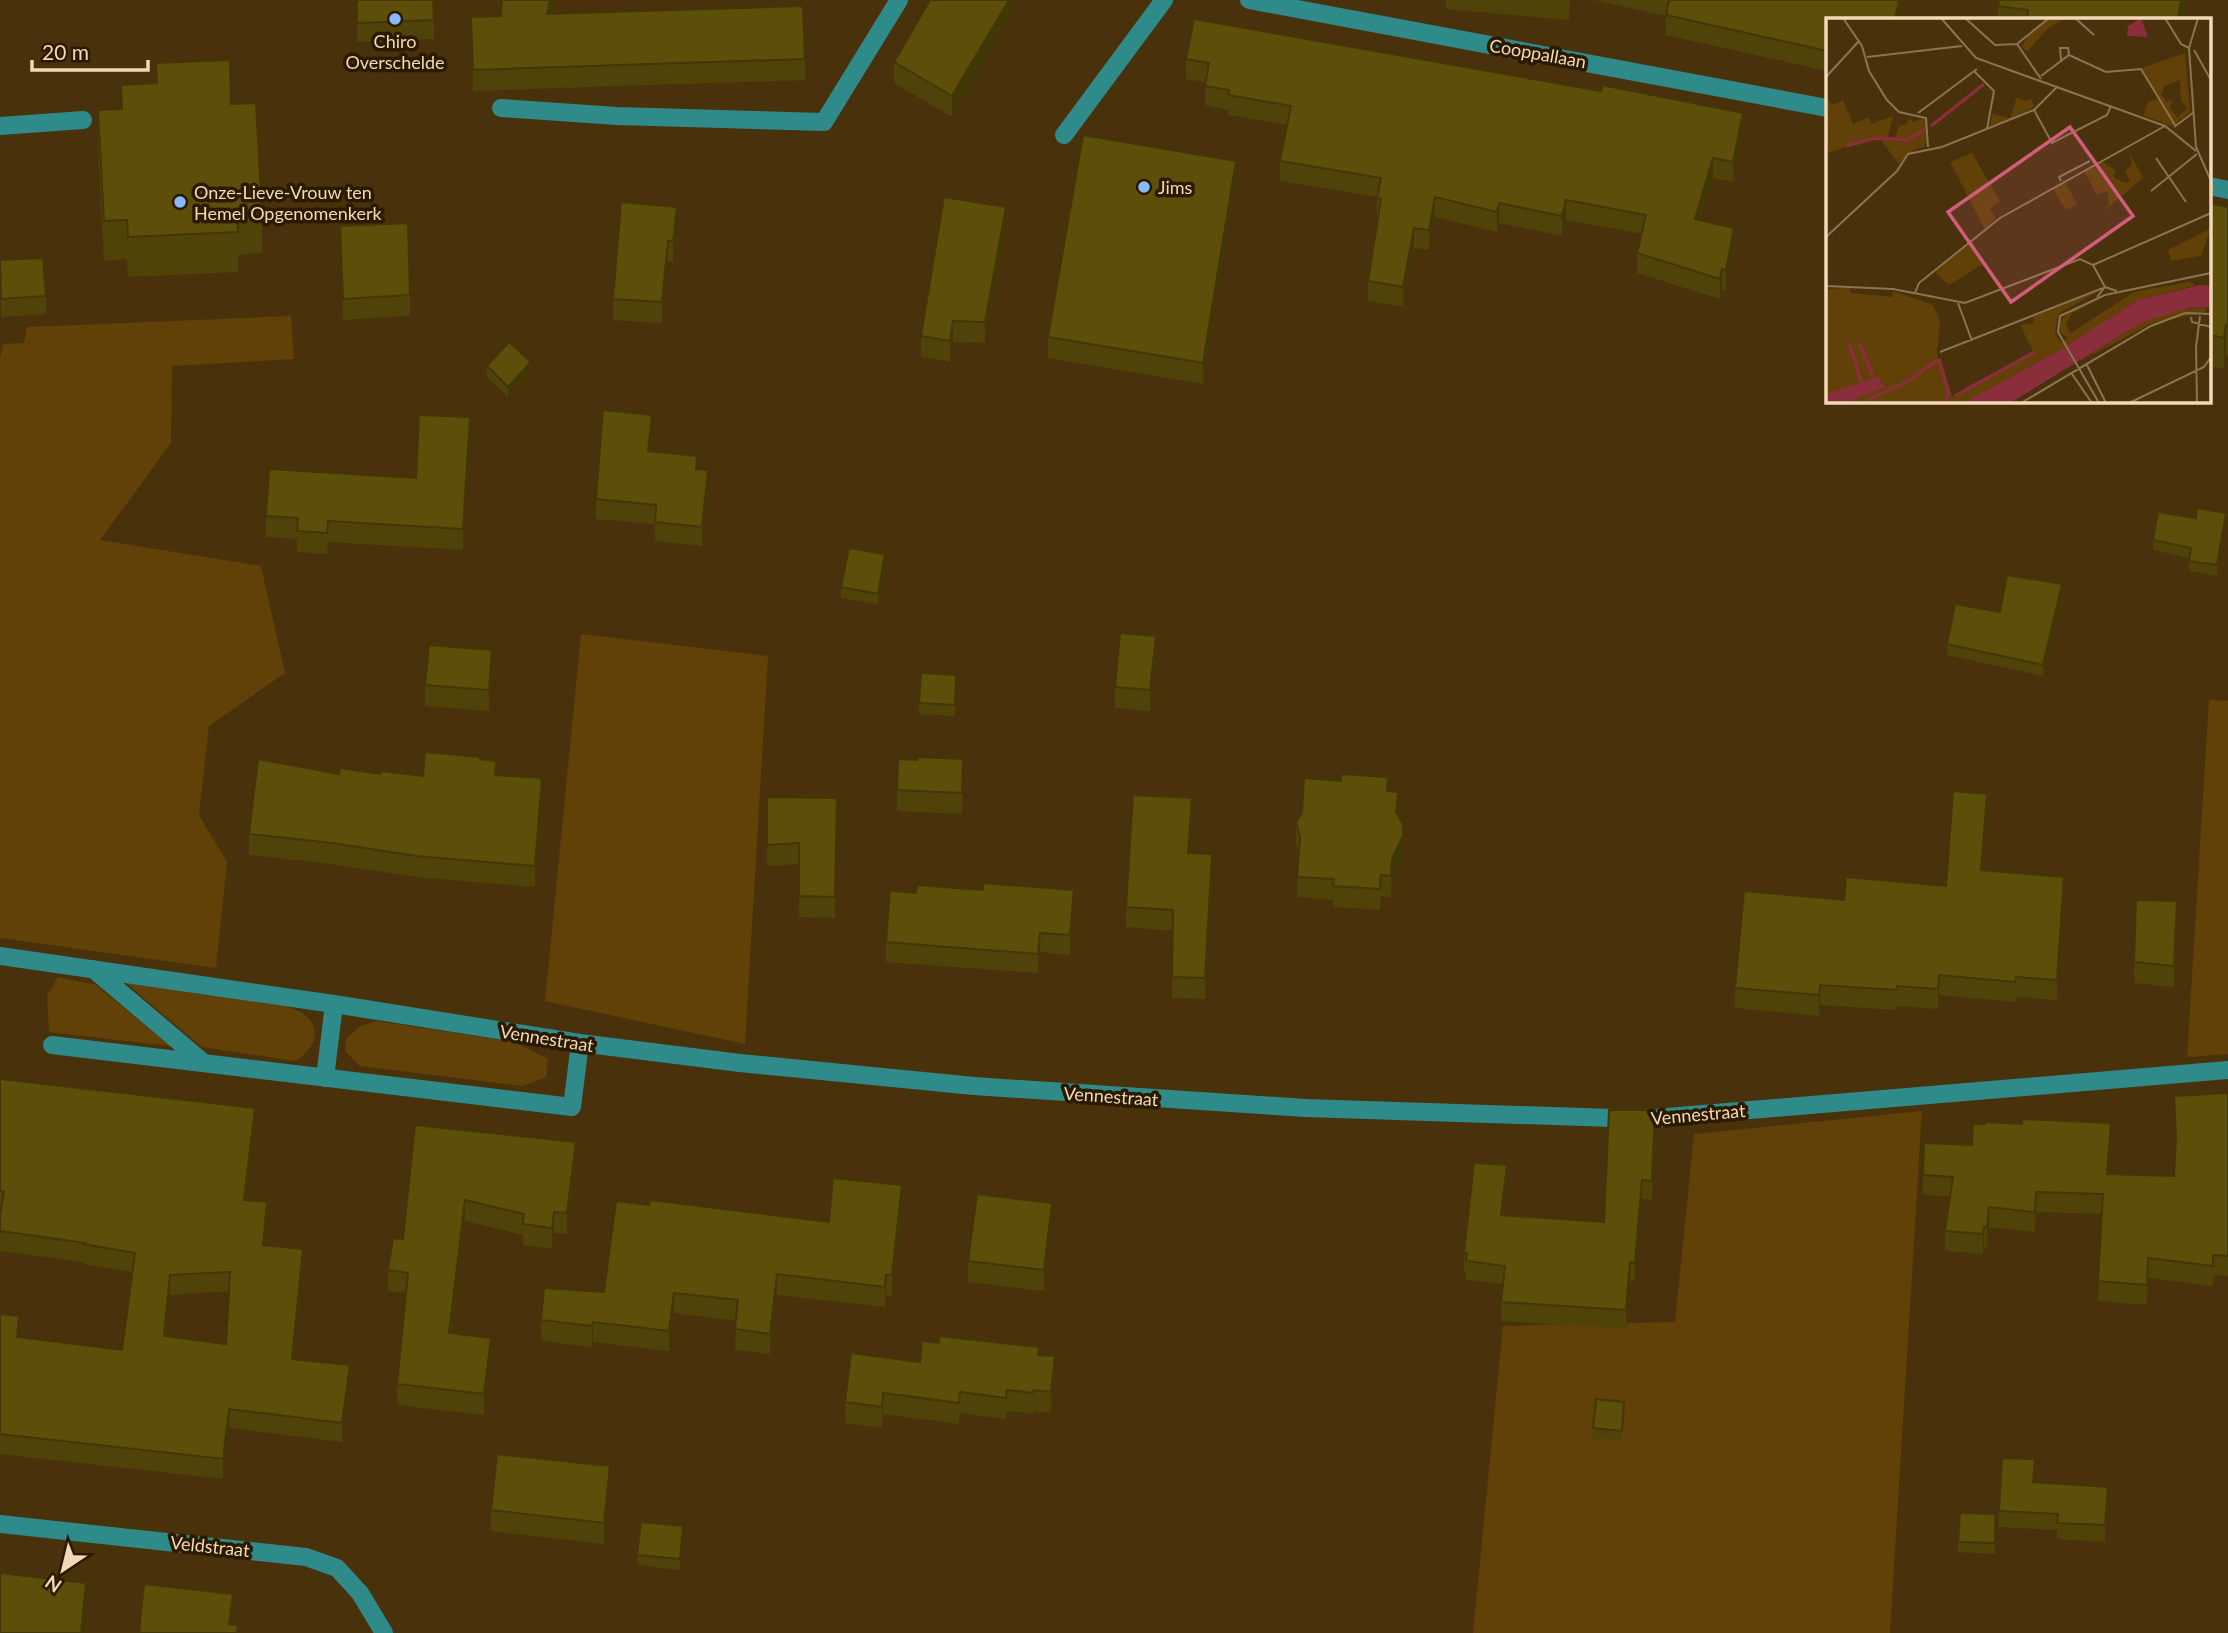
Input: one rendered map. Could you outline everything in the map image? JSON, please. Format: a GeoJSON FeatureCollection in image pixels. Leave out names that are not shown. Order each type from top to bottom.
{"type":"FeatureCollection","features":[{"type":"Feature","properties":{"kind":"street"},"geometry":{"type":"LineString","coordinates":[[501,108],[617,116],[824,122],[899,0]]}},
{"type":"Feature","properties":{"kind":"street"},"geometry":{"type":"LineString","coordinates":[[1064,135],[1164,0]]}},
{"type":"Feature","properties":{"kind":"street","name":"Cooppallaan"},"geometry":{"type":"LineString","coordinates":[[1249,0],[1826,108]]}},
{"type":"Feature","properties":{"kind":"street"},"geometry":{"type":"LineString","coordinates":[[0,126],[83,120]]}},
{"type":"Feature","properties":{"kind":"street"},"geometry":{"type":"LineString","coordinates":[[2210,186],[2228,190]]}},
{"type":"Feature","properties":{"kind":"street","name":"Vennestraat"},"geometry":{"type":"LineString","coordinates":[[0,956],[580,1043],[740,1063],[1056,1092],[1306,1108],[1643,1119],[2228,1070]]}},
{"type":"Feature","properties":{"kind":"street"},"geometry":{"type":"LineString","coordinates":[[93,969],[204,1063]]}},
{"type":"Feature","properties":{"kind":"street"},"geometry":{"type":"LineString","coordinates":[[325,1078],[334,1004]]}},
{"type":"Feature","properties":{"kind":"street"},"geometry":{"type":"LineString","coordinates":[[52,1045],[572,1107],[580,1043]]}},
{"type":"Feature","properties":{"kind":"street","name":"Veldstraat"},"geometry":{"type":"LineString","coordinates":[[0,1524],[306,1557],[337,1568],[360,1593],[384,1633]]}},
{"type":"Feature","properties":{"kind":"shaded area"},"geometry":{"type":"Polygon","coordinates":[[[291,316],[294,359],[172,366],[171,443],[100,540],[261,566],[285,673],[209,726],[199,815],[227,862],[216,968],[0,938],[0,358],[3,344],[24,343],[27,327],[291,316]]]}},
{"type":"Feature","properties":{"kind":"shaded area"},"geometry":{"type":"Polygon","coordinates":[[[581,634],[768,656],[745,1044],[545,1001],[581,634]]]}},
{"type":"Feature","properties":{"kind":"shaded area"},"geometry":{"type":"Polygon","coordinates":[[[2209,700],[2228,701],[2228,1054],[2187,1057],[2209,700]]]}},
{"type":"Feature","properties":{"kind":"shaded area"},"geometry":{"type":"Polygon","coordinates":[[[58,977],[96,985],[170,1046],[49,1032],[47,996],[58,977]]]}},
{"type":"Feature","properties":{"kind":"shaded area"},"geometry":{"type":"Polygon","coordinates":[[[126,983],[286,1006],[302,1013],[311,1022],[314,1041],[295,1061],[202,1047],[126,983]]]}},
{"type":"Feature","properties":{"kind":"shaded area"},"geometry":{"type":"Polygon","coordinates":[[[376,1021],[515,1042],[548,1059],[546,1077],[523,1086],[360,1066],[345,1051],[346,1039],[359,1027],[376,1021]]]}},
{"type":"Feature","properties":{"kind":"shaded area"},"geometry":{"type":"Polygon","coordinates":[[[1922,1111],[1890,1633],[1473,1633],[1503,1326],[1675,1322],[1694,1134],[1922,1111]]]}},
{"type":"Feature","properties":{"kind":"building"},"geometry":{"type":"Polygon","coordinates":[[[357,0],[433,0],[434,20],[357,23],[357,0]]]}},
{"type":"Feature","properties":{"kind":"building"},"geometry":{"type":"Polygon","coordinates":[[[502,0],[550,0],[547,14],[803,6],[805,59],[473,70],[471,17],[501,16],[502,0]]]}},
{"type":"Feature","properties":{"kind":"building"},"geometry":{"type":"Polygon","coordinates":[[[930,0],[1009,0],[952,96],[894,62],[930,0]]]}},
{"type":"Feature","properties":{"kind":"building"},"geometry":{"type":"Polygon","coordinates":[[[1669,0],[1899,0],[1895,18],[1826,18],[1826,51],[1666,15],[1669,0]]]}},
{"type":"Feature","properties":{"kind":"building"},"geometry":{"type":"Polygon","coordinates":[[[1999,0],[2181,0],[2178,18],[2027,18],[2028,10],[1998,6],[1999,0]]]}},
{"type":"Feature","properties":{"kind":"building"},"geometry":{"type":"Polygon","coordinates":[[[1194,19],[1601,91],[1602,85],[1743,113],[1733,162],[1713,158],[1695,219],[1734,228],[1726,270],[1722,269],[1720,279],[1637,253],[1646,215],[1566,200],[1562,216],[1499,203],[1497,212],[1435,197],[1429,230],[1414,228],[1403,287],[1368,281],[1381,199],[1377,198],[1381,178],[1280,161],[1291,106],[1228,95],[1229,90],[1205,86],[1209,63],[1186,59],[1194,19]]]}},
{"type":"Feature","properties":{"kind":"building","name":"Onze-Lieve-Vrouw ten Hemel Opgenomenkerk"},"geometry":{"type":"Polygon","coordinates":[[[230,60],[231,104],[256,103],[262,213],[238,215],[238,232],[128,237],[127,220],[104,221],[98,110],[122,109],[121,85],[157,83],[156,63],[230,60]]]}},
{"type":"Feature","properties":{"kind":"building"},"geometry":{"type":"Polygon","coordinates":[[[1083,135],[1236,161],[1203,363],[1048,337],[1083,135]]]}},
{"type":"Feature","properties":{"kind":"building"},"geometry":{"type":"Polygon","coordinates":[[[944,197],[1006,207],[985,322],[953,321],[950,341],[921,336],[944,197]]]}},
{"type":"Feature","properties":{"kind":"building"},"geometry":{"type":"Polygon","coordinates":[[[2210,198],[2211,204],[2228,207],[2228,325],[2224,338],[2210,335],[2210,198]]]}},
{"type":"Feature","properties":{"kind":"building"},"geometry":{"type":"Polygon","coordinates":[[[621,202],[677,207],[673,241],[668,241],[662,302],[613,299],[621,202]]]}},
{"type":"Feature","properties":{"kind":"building"},"geometry":{"type":"Polygon","coordinates":[[[408,223],[410,295],[343,299],[340,226],[408,223]]]}},
{"type":"Feature","properties":{"kind":"building"},"geometry":{"type":"Polygon","coordinates":[[[43,258],[46,296],[1,299],[0,260],[43,258]]]}},
{"type":"Feature","properties":{"kind":"building"},"geometry":{"type":"Polygon","coordinates":[[[509,342],[531,362],[508,387],[487,366],[509,342]]]}},
{"type":"Feature","properties":{"kind":"building"},"geometry":{"type":"Polygon","coordinates":[[[603,410],[652,415],[648,451],[697,456],[696,469],[708,470],[702,527],[655,522],[656,505],[596,499],[603,410]]]}},
{"type":"Feature","properties":{"kind":"building"},"geometry":{"type":"Polygon","coordinates":[[[419,415],[470,417],[463,529],[328,521],[327,533],[297,531],[298,518],[266,516],[269,469],[416,478],[419,415]]]}},
{"type":"Feature","properties":{"kind":"building"},"geometry":{"type":"Polygon","coordinates":[[[2197,508],[2226,513],[2217,565],[2189,561],[2191,548],[2153,540],[2158,512],[2196,518],[2197,508]]]}},
{"type":"Feature","properties":{"kind":"building"},"geometry":{"type":"Polygon","coordinates":[[[849,548],[885,554],[878,594],[841,587],[849,548]]]}},
{"type":"Feature","properties":{"kind":"building"},"geometry":{"type":"Polygon","coordinates":[[[2007,575],[2062,584],[2043,665],[1947,644],[1955,604],[2000,612],[2007,575]]]}},
{"type":"Feature","properties":{"kind":"building"},"geometry":{"type":"Polygon","coordinates":[[[1120,633],[1156,636],[1150,690],[1115,687],[1120,633]]]}},
{"type":"Feature","properties":{"kind":"building"},"geometry":{"type":"Polygon","coordinates":[[[429,645],[492,650],[489,690],[425,685],[429,645]]]}},
{"type":"Feature","properties":{"kind":"building"},"geometry":{"type":"Polygon","coordinates":[[[921,673],[956,675],[955,705],[919,703],[921,673]]]}},
{"type":"Feature","properties":{"kind":"building"},"geometry":{"type":"Polygon","coordinates":[[[425,752],[496,761],[495,775],[542,778],[535,866],[416,856],[249,834],[258,759],[339,774],[340,768],[380,774],[381,771],[423,776],[425,752]]]}},
{"type":"Feature","properties":{"kind":"building"},"geometry":{"type":"Polygon","coordinates":[[[917,757],[963,759],[962,793],[897,790],[898,759],[917,760],[917,757]]]}},
{"type":"Feature","properties":{"kind":"building"},"geometry":{"type":"Polygon","coordinates":[[[1341,774],[1388,777],[1387,791],[1398,792],[1396,812],[1403,824],[1403,836],[1392,859],[1391,876],[1381,875],[1380,889],[1333,886],[1334,879],[1297,877],[1300,838],[1296,822],[1302,813],[1304,778],[1341,781],[1341,774]]]}},
{"type":"Feature","properties":{"kind":"building"},"geometry":{"type":"Polygon","coordinates":[[[1953,791],[1987,794],[1981,870],[2064,877],[2057,980],[2016,977],[2015,982],[1939,975],[1938,989],[1897,986],[1897,990],[1820,985],[1819,995],[1735,988],[1744,891],[1844,900],[1846,877],[1946,886],[1953,791]]]}},
{"type":"Feature","properties":{"kind":"building"},"geometry":{"type":"Polygon","coordinates":[[[1133,795],[1192,798],[1188,853],[1212,854],[1205,978],[1172,977],[1173,910],[1126,907],[1133,795]]]}},
{"type":"Feature","properties":{"kind":"building"},"geometry":{"type":"Polygon","coordinates":[[[767,797],[837,798],[835,897],[799,896],[799,843],[767,845],[767,797]]]}},
{"type":"Feature","properties":{"kind":"building"},"geometry":{"type":"Polygon","coordinates":[[[983,883],[1074,890],[1070,935],[1040,933],[1038,954],[886,942],[890,891],[916,893],[917,885],[983,890],[983,883]]]}},
{"type":"Feature","properties":{"kind":"building"},"geometry":{"type":"Polygon","coordinates":[[[2136,900],[2177,901],[2174,966],[2134,962],[2136,900]]]}},
{"type":"Feature","properties":{"kind":"building"},"geometry":{"type":"Polygon","coordinates":[[[0,1079],[255,1108],[244,1200],[267,1202],[263,1245],[303,1249],[292,1359],[350,1365],[342,1423],[229,1409],[223,1459],[0,1434],[0,1314],[19,1316],[17,1337],[122,1350],[135,1253],[0,1231],[4,1192],[0,1191],[0,1079]],[[230,1272],[170,1275],[164,1336],[226,1344],[230,1272]]]}},
{"type":"Feature","properties":{"kind":"building"},"geometry":{"type":"Polygon","coordinates":[[[2228,1093],[2228,1256],[2213,1255],[2213,1266],[2148,1258],[2147,1285],[2098,1281],[2103,1194],[2036,1192],[2035,1212],[1989,1207],[1987,1227],[1984,1227],[1983,1234],[1945,1231],[1953,1177],[1923,1175],[1924,1143],[1972,1145],[1973,1124],[2022,1124],[2022,1119],[2111,1123],[2107,1174],[2174,1176],[2174,1096],[2228,1093]]]}},
{"type":"Feature","properties":{"kind":"building"},"geometry":{"type":"Polygon","coordinates":[[[1609,1110],[1655,1110],[1652,1181],[1642,1180],[1635,1263],[1630,1262],[1626,1310],[1501,1302],[1505,1266],[1466,1261],[1467,1253],[1464,1253],[1474,1163],[1507,1165],[1501,1215],[1604,1222],[1609,1110]]]}},
{"type":"Feature","properties":{"kind":"building"},"geometry":{"type":"Polygon","coordinates":[[[415,1125],[576,1142],[567,1213],[554,1212],[552,1228],[523,1224],[524,1214],[465,1200],[449,1333],[491,1338],[484,1394],[397,1384],[408,1273],[388,1270],[393,1238],[403,1239],[415,1125]]]}},
{"type":"Feature","properties":{"kind":"building"},"geometry":{"type":"Polygon","coordinates":[[[833,1178],[902,1185],[892,1275],[886,1275],[885,1287],[777,1274],[770,1334],[735,1329],[738,1300],[674,1293],[669,1331],[593,1322],[592,1326],[541,1320],[544,1288],[604,1292],[616,1201],[649,1205],[650,1200],[829,1222],[833,1178]]]}},
{"type":"Feature","properties":{"kind":"building"},"geometry":{"type":"Polygon","coordinates":[[[977,1194],[1052,1203],[1044,1270],[968,1261],[977,1194]]]}},
{"type":"Feature","properties":{"kind":"building"},"geometry":{"type":"Polygon","coordinates":[[[939,1336],[1039,1347],[1038,1355],[1055,1356],[1051,1392],[1007,1390],[1006,1398],[960,1392],[959,1403],[883,1393],[882,1407],[845,1402],[851,1353],[920,1362],[922,1341],[939,1343],[939,1336]]]}},
{"type":"Feature","properties":{"kind":"building"},"geometry":{"type":"Polygon","coordinates":[[[1596,1399],[1624,1402],[1622,1431],[1593,1428],[1596,1399]]]}},
{"type":"Feature","properties":{"kind":"building"},"geometry":{"type":"Polygon","coordinates":[[[497,1454],[610,1466],[604,1523],[491,1510],[497,1454]]]}},
{"type":"Feature","properties":{"kind":"building"},"geometry":{"type":"Polygon","coordinates":[[[2002,1458],[2035,1459],[2033,1482],[2108,1487],[2105,1525],[2057,1523],[2058,1514],[1999,1511],[2002,1458]]]}},
{"type":"Feature","properties":{"kind":"building"},"geometry":{"type":"Polygon","coordinates":[[[1960,1513],[1995,1514],[1995,1543],[1958,1542],[1960,1513]]]}},
{"type":"Feature","properties":{"kind":"building"},"geometry":{"type":"Polygon","coordinates":[[[641,1522],[683,1526],[680,1559],[637,1555],[641,1522]]]}},
{"type":"Feature","properties":{"kind":"building"},"geometry":{"type":"Polygon","coordinates":[[[0,1573],[86,1583],[81,1633],[0,1633],[0,1573]]]}},
{"type":"Feature","properties":{"kind":"building"},"geometry":{"type":"Polygon","coordinates":[[[144,1584],[233,1594],[229,1624],[238,1625],[237,1633],[139,1633],[144,1584]]]}},
{"type":"Feature","properties":{"kind":"place","name":"Chiro Overschelde"},"geometry":{"type":"Point","coordinates":[395,19]}},
{"type":"Feature","properties":{"kind":"place","name":"Jims"},"geometry":{"type":"Point","coordinates":[1144,187]}},
{"type":"Feature","properties":{"kind":"place","name":"Onze-Lieve-Vrouw ten Hemel Opgenomenkerk"},"geometry":{"type":"Point","coordinates":[180,202]}}]}
